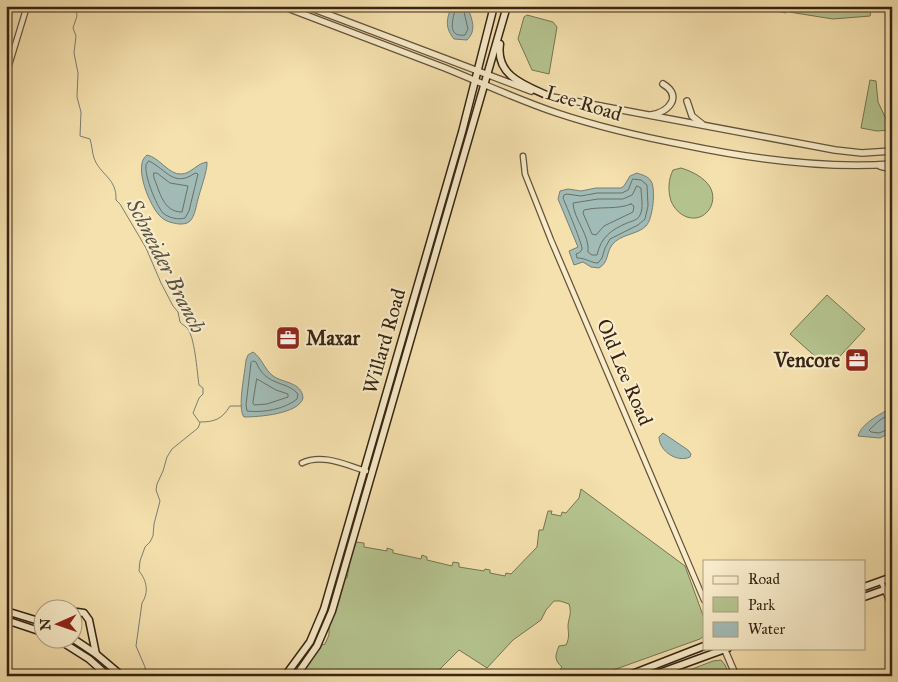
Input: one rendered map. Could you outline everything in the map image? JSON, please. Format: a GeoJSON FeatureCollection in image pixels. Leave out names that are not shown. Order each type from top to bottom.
{"type":"FeatureCollection","features":[{"type":"Feature","properties":{"kind":"main road","name":"Willard Road"},"geometry":{"type":"LineString","coordinates":[[285,676],[302,653],[319,624],[435,225],[494,6]]}},
{"type":"Feature","properties":{"kind":"main road","name":"Willard Road"},"geometry":{"type":"LineString","coordinates":[[296,676],[317,646],[326,627],[507,6]]}},
{"type":"Feature","properties":{"kind":"main road"},"geometry":{"type":"LineString","coordinates":[[504,18],[499,53],[504,68],[509,75],[519,82],[551,97]]}},
{"type":"Feature","properties":{"kind":"main road"},"geometry":{"type":"LineString","coordinates":[[866,586],[887,578]]}},
{"type":"Feature","properties":{"kind":"main road"},"geometry":{"type":"LineString","coordinates":[[866,596],[890,588]]}},
{"type":"Feature","properties":{"kind":"main road"},"geometry":{"type":"LineString","coordinates":[[6,611],[32,619]]}},
{"type":"Feature","properties":{"kind":"main road"},"geometry":{"type":"LineString","coordinates":[[82,613],[89,620],[96,654]]}},
{"type":"Feature","properties":{"kind":"main road"},"geometry":{"type":"LineString","coordinates":[[6,620],[32,629]]}},
{"type":"Feature","properties":{"kind":"main road"},"geometry":{"type":"LineString","coordinates":[[82,645],[122,676]]}},
{"type":"Feature","properties":{"kind":"main road"},"geometry":{"type":"LineString","coordinates":[[627,676],[703,646]]}},
{"type":"Feature","properties":{"kind":"main road"},"geometry":{"type":"LineString","coordinates":[[74,650],[89,659],[108,676]]}},
{"type":"Feature","properties":{"kind":"main road"},"geometry":{"type":"LineString","coordinates":[[651,676],[723,650]]}},
{"type":"Feature","properties":{"kind":"street"},"geometry":{"type":"LineString","coordinates":[[6,75],[27,6]]}},
{"type":"Feature","properties":{"kind":"street","name":"Lee Road"},"geometry":{"type":"LineString","coordinates":[[282,6],[571,118],[622,132],[721,152],[776,160],[874,165],[892,164]]}},
{"type":"Feature","properties":{"kind":"street","name":"Lee Road"},"geometry":{"type":"LineString","coordinates":[[306,6],[551,97],[835,150],[862,153],[892,151]]}},
{"type":"Feature","properties":{"kind":"street"},"geometry":{"type":"LineString","coordinates":[[649,115],[661,112],[672,103],[673,94],[663,84]]}},
{"type":"Feature","properties":{"kind":"street"},"geometry":{"type":"LineString","coordinates":[[687,101],[692,116],[709,127]]}},
{"type":"Feature","properties":{"kind":"street","name":"Old Lee Road"},"geometry":{"type":"LineString","coordinates":[[523,156],[525,174],[551,240],[703,598]]}},
{"type":"Feature","properties":{"kind":"street"},"geometry":{"type":"LineString","coordinates":[[874,165],[892,169]]}},
{"type":"Feature","properties":{"kind":"street"},"geometry":{"type":"LineString","coordinates":[[302,463],[313,459],[324,459],[372,472]]}},
{"type":"Feature","properties":{"kind":"street"},"geometry":{"type":"LineString","coordinates":[[887,578],[892,608]]}},
{"type":"Feature","properties":{"kind":"street"},"geometry":{"type":"LineString","coordinates":[[726,650],[736,676]]}},
{"type":"Feature","properties":{"kind":"green space"},"geometry":{"type":"Polygon","coordinates":[[[753,6],[787,6],[786,13],[753,6]]]}},
{"type":"Feature","properties":{"kind":"green space"},"geometry":{"type":"Polygon","coordinates":[[[790,6],[845,6],[847,9],[849,6],[872,6],[870,16],[833,19],[789,12],[790,6]]]}},
{"type":"Feature","properties":{"kind":"green space"},"geometry":{"type":"Polygon","coordinates":[[[527,15],[553,22],[557,27],[549,74],[532,70],[518,39],[524,17],[527,15]]]}},
{"type":"Feature","properties":{"kind":"green space"},"geometry":{"type":"Polygon","coordinates":[[[870,80],[876,81],[878,102],[889,130],[877,131],[861,128],[870,80]]]}},
{"type":"Feature","properties":{"kind":"green space"},"geometry":{"type":"Polygon","coordinates":[[[681,168],[701,177],[710,187],[713,199],[711,205],[705,214],[699,217],[684,216],[671,201],[670,178],[673,170],[681,168]]]}},
{"type":"Feature","properties":{"kind":"green space"},"geometry":{"type":"Polygon","coordinates":[[[827,295],[865,329],[831,366],[827,367],[790,334],[827,295]]]}},
{"type":"Feature","properties":{"kind":"green space"},"geometry":{"type":"Polygon","coordinates":[[[581,489],[685,566],[703,615],[703,637],[602,674],[556,676],[562,667],[556,658],[559,646],[566,645],[567,642],[570,610],[569,604],[554,601],[546,610],[541,620],[513,640],[487,668],[459,650],[433,676],[301,676],[319,646],[325,644],[329,635],[329,626],[344,579],[347,578],[351,555],[356,542],[364,543],[364,547],[387,551],[387,548],[393,550],[393,553],[421,559],[422,555],[427,557],[427,560],[452,566],[453,562],[459,563],[459,567],[484,571],[485,569],[490,570],[490,573],[505,576],[506,573],[511,574],[537,547],[539,530],[543,530],[548,511],[552,511],[551,514],[561,516],[562,512],[566,513],[579,498],[581,489]]]}},
{"type":"Feature","properties":{"kind":"green space"},"geometry":{"type":"Polygon","coordinates":[[[721,660],[730,676],[674,676],[713,661],[721,660]]]}},
{"type":"Feature","properties":{"kind":"water"},"geometry":{"type":"Polygon","coordinates":[[[452,6],[471,6],[469,11],[473,30],[467,40],[454,39],[449,31],[448,19],[452,6]]]}},
{"type":"Feature","properties":{"kind":"water"},"geometry":{"type":"Polygon","coordinates":[[[147,155],[177,174],[185,174],[200,164],[207,162],[195,211],[189,222],[179,224],[163,219],[152,205],[142,177],[141,168],[143,160],[147,155]]]}},
{"type":"Feature","properties":{"kind":"water"},"geometry":{"type":"Polygon","coordinates":[[[637,173],[648,178],[653,185],[652,211],[646,226],[615,241],[610,248],[606,260],[599,268],[591,267],[583,262],[574,265],[569,251],[578,247],[558,199],[560,191],[568,189],[581,191],[596,188],[621,188],[630,176],[637,173]]]}},
{"type":"Feature","properties":{"kind":"water"},"geometry":{"type":"Polygon","coordinates":[[[253,352],[273,376],[296,386],[302,393],[303,398],[294,408],[277,414],[244,417],[241,398],[246,360],[248,355],[253,352]]]}},
{"type":"Feature","properties":{"kind":"water"},"geometry":{"type":"Polygon","coordinates":[[[892,408],[892,432],[880,438],[858,436],[867,423],[892,408]]]}},
{"type":"Feature","properties":{"kind":"water"},"geometry":{"type":"Polygon","coordinates":[[[663,433],[688,450],[691,454],[690,457],[674,457],[665,451],[659,437],[663,433]]]}},
{"type":"Feature","properties":{"kind":"waterway","name":"Schneider Branch"},"geometry":{"type":"LineString","coordinates":[[76,6],[77,16],[73,28],[76,36],[74,53],[78,73],[77,97],[81,112],[80,136],[90,139],[93,156],[97,164],[114,187],[116,200],[146,248],[161,283],[178,312],[180,322],[186,327],[192,337],[199,385],[203,388],[203,394],[199,398],[193,413],[200,423],[198,428],[172,449],[157,484],[156,490],[160,501],[153,536],[145,547],[140,561],[139,571],[144,579],[146,591],[142,603],[136,646],[145,667],[146,676]]}},
{"type":"Feature","properties":{"kind":"waterway"},"geometry":{"type":"LineString","coordinates":[[200,422],[218,419],[230,406],[241,406]]}},
{"type":"Feature","properties":{"kind":"place","name":"Maxar"},"geometry":{"type":"Point","coordinates":[288,338]}},
{"type":"Feature","properties":{"kind":"place","name":"Vencore"},"geometry":{"type":"Point","coordinates":[857,360]}}]}
